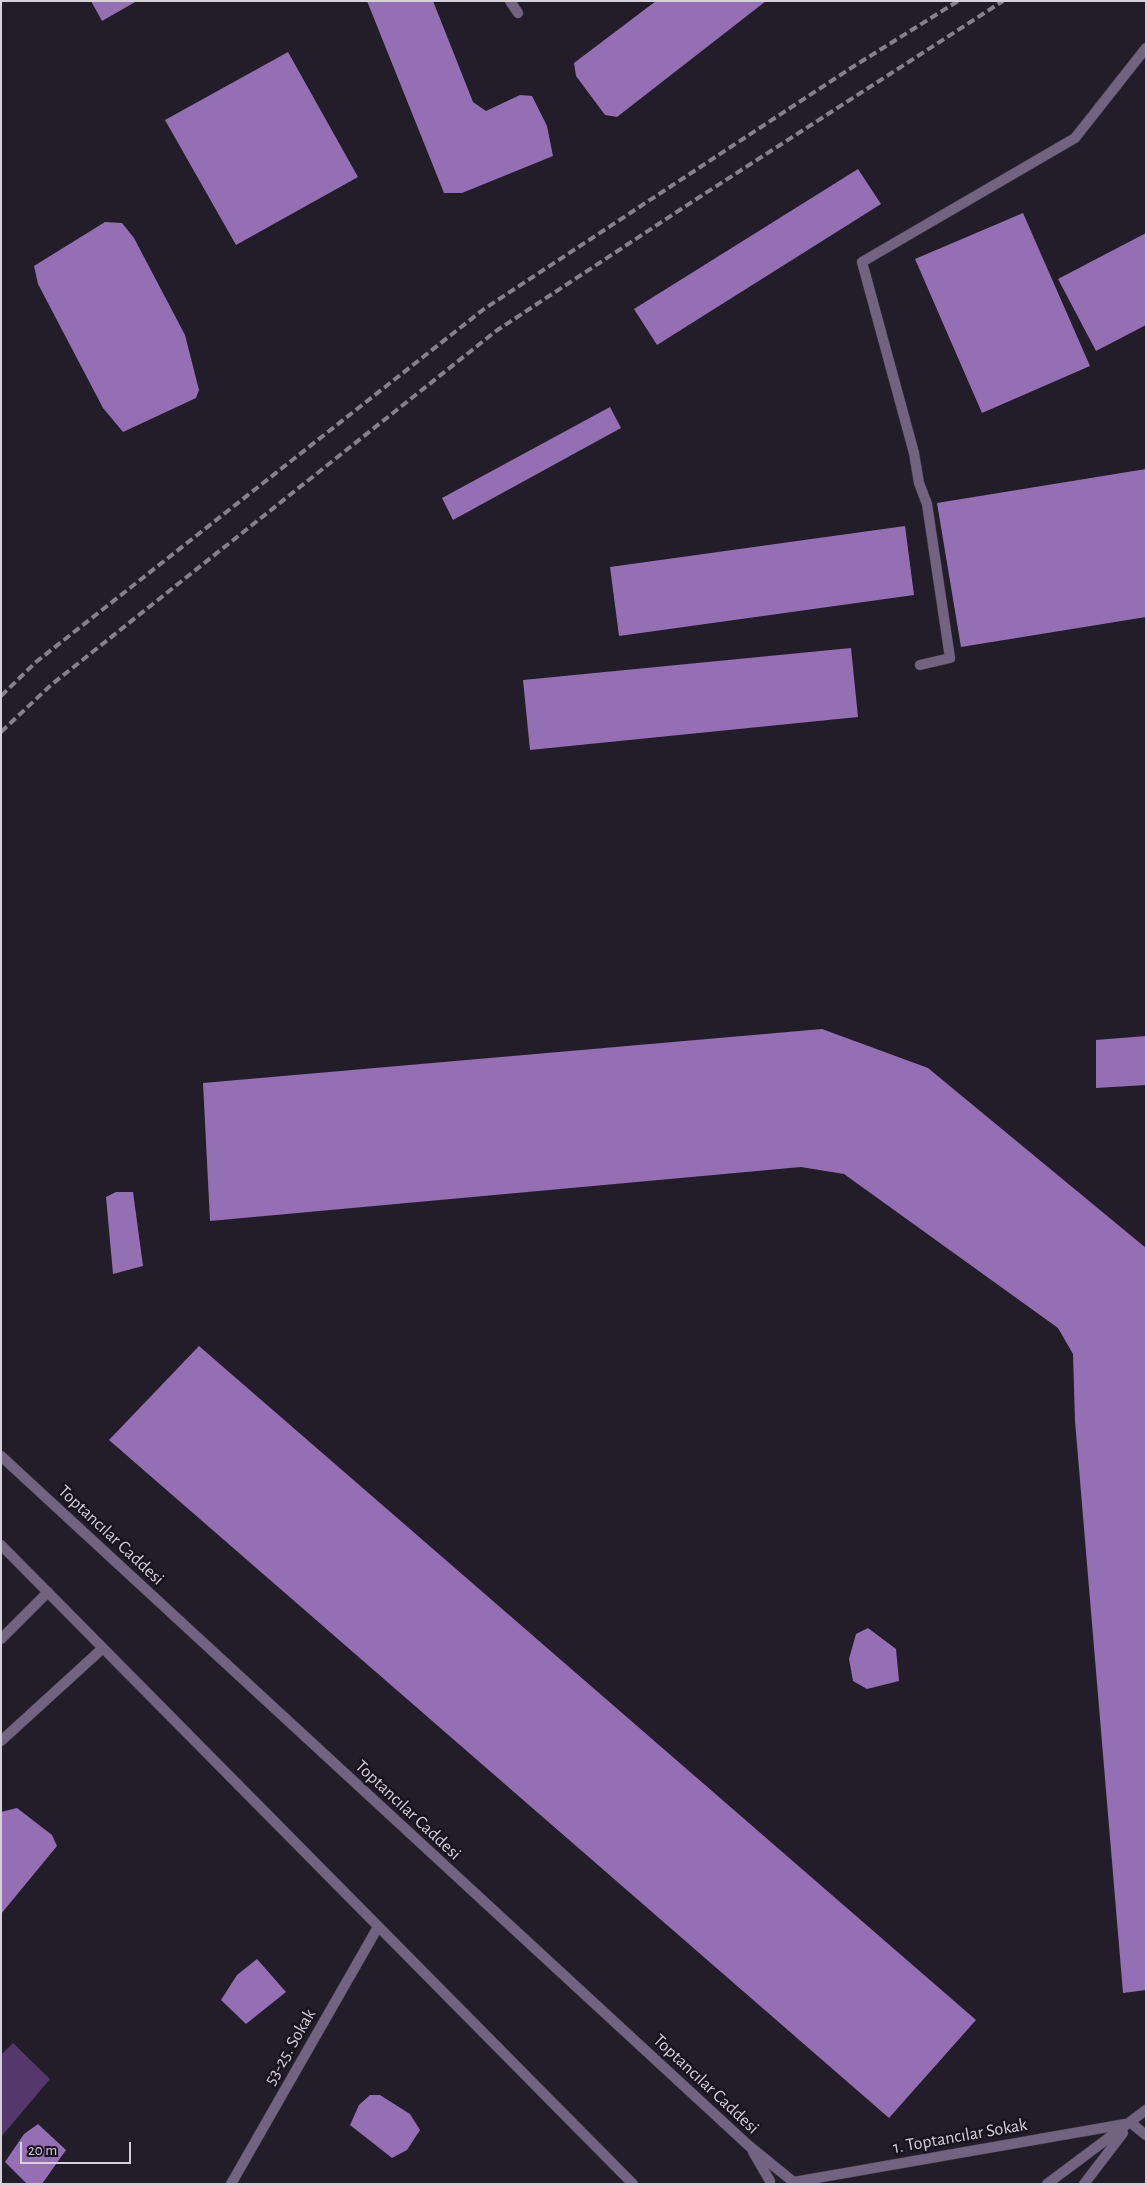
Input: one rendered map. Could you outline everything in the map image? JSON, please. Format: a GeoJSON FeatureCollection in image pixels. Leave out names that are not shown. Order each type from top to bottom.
{"type":"FeatureCollection","features":[{"type":"Feature","properties":{"kind":"street"},"geometry":{"type":"LineString","coordinates":[[510,1],[518,13]]}},
{"type":"Feature","properties":{"kind":"street"},"geometry":{"type":"LineString","coordinates":[[920,665],[950,658],[927,504],[919,483],[914,454],[862,262],[1075,138],[1146,48]]}},
{"type":"Feature","properties":{"kind":"street","name":"Toptancılar Caddesi"},"geometry":{"type":"LineString","coordinates":[[1,1456],[748,2146],[795,2183]]}},
{"type":"Feature","properties":{"kind":"street"},"geometry":{"type":"LineString","coordinates":[[1,1545],[633,2184]]}},
{"type":"Feature","properties":{"kind":"street"},"geometry":{"type":"LineString","coordinates":[[1,1639],[48,1592]]}},
{"type":"Feature","properties":{"kind":"street"},"geometry":{"type":"LineString","coordinates":[[1,1741],[103,1648]]}},
{"type":"Feature","properties":{"kind":"street","name":"53-25. Sokak"},"geometry":{"type":"LineString","coordinates":[[231,2184],[378,1927]]}},
{"type":"Feature","properties":{"kind":"street"},"geometry":{"type":"LineString","coordinates":[[1048,2184],[1146,2110]]}},
{"type":"Feature","properties":{"kind":"street"},"geometry":{"type":"LineString","coordinates":[[1131,2123],[1146,2135]]}},
{"type":"Feature","properties":{"kind":"street"},"geometry":{"type":"LineString","coordinates":[[1084,2184],[1131,2123]]}},
{"type":"Feature","properties":{"kind":"street","name":"1. Toptancılar Sokak"},"geometry":{"type":"LineString","coordinates":[[795,2183],[1131,2123]]}},
{"type":"Feature","properties":{"kind":"street"},"geometry":{"type":"LineString","coordinates":[[748,2146],[770,2181],[770,2184]]}},
{"type":"Feature","properties":{"kind":"shaded area"},"geometry":{"type":"Polygon","coordinates":[[[13,2043],[50,2079],[1,2137],[1,2055],[13,2043]]]}},
{"type":"Feature","properties":{"kind":"building"},"geometry":{"type":"Polygon","coordinates":[[[91,1],[137,1],[102,21],[91,1]]]}},
{"type":"Feature","properties":{"kind":"building"},"geometry":{"type":"Polygon","coordinates":[[[367,1],[433,1],[473,102],[486,111],[520,95],[532,96],[547,126],[553,156],[462,193],[444,193],[367,1]]]}},
{"type":"Feature","properties":{"kind":"building"},"geometry":{"type":"Polygon","coordinates":[[[656,1],[766,1],[617,117],[605,115],[576,76],[574,63],[656,1]]]}},
{"type":"Feature","properties":{"kind":"building"},"geometry":{"type":"Polygon","coordinates":[[[288,52],[358,177],[236,245],[165,120],[288,52]]]}},
{"type":"Feature","properties":{"kind":"building"},"geometry":{"type":"Polygon","coordinates":[[[858,169],[881,204],[657,345],[634,309],[858,169]]]}},
{"type":"Feature","properties":{"kind":"building"},"geometry":{"type":"Polygon","coordinates":[[[1023,213],[1090,366],[982,413],[915,259],[1023,213]]]}},
{"type":"Feature","properties":{"kind":"building"},"geometry":{"type":"Polygon","coordinates":[[[105,222],[122,223],[134,238],[185,335],[199,390],[196,398],[123,432],[103,408],[38,284],[34,266],[105,222]]]}},
{"type":"Feature","properties":{"kind":"building"},"geometry":{"type":"Polygon","coordinates":[[[1146,233],[1146,325],[1096,351],[1058,279],[1146,233]]]}},
{"type":"Feature","properties":{"kind":"building"},"geometry":{"type":"Polygon","coordinates":[[[610,407],[621,428],[453,520],[442,498],[610,407]]]}},
{"type":"Feature","properties":{"kind":"building"},"geometry":{"type":"Polygon","coordinates":[[[1146,469],[1146,617],[961,647],[937,503],[1146,469]]]}},
{"type":"Feature","properties":{"kind":"building"},"geometry":{"type":"Polygon","coordinates":[[[905,526],[914,595],[619,636],[610,567],[905,526]]]}},
{"type":"Feature","properties":{"kind":"building"},"geometry":{"type":"Polygon","coordinates":[[[851,648],[858,717],[530,750],[523,680],[851,648]]]}},
{"type":"Feature","properties":{"kind":"building"},"geometry":{"type":"Polygon","coordinates":[[[822,1029],[928,1068],[1146,1248],[1146,1990],[1123,1993],[1075,1421],[1073,1354],[1058,1328],[844,1174],[801,1167],[210,1221],[203,1083],[822,1029]]]}},
{"type":"Feature","properties":{"kind":"building"},"geometry":{"type":"Polygon","coordinates":[[[1146,1036],[1146,1085],[1096,1088],[1096,1040],[1146,1036]]]}},
{"type":"Feature","properties":{"kind":"building"},"geometry":{"type":"Polygon","coordinates":[[[116,1192],[133,1192],[143,1266],[113,1274],[106,1197],[116,1192]]]}},
{"type":"Feature","properties":{"kind":"building"},"geometry":{"type":"Polygon","coordinates":[[[199,1346],[976,2020],[889,2118],[109,1440],[199,1346]]]}},
{"type":"Feature","properties":{"kind":"building"},"geometry":{"type":"Polygon","coordinates":[[[868,1628],[896,1649],[899,1681],[867,1689],[853,1681],[849,1659],[856,1634],[868,1628]]]}},
{"type":"Feature","properties":{"kind":"building"},"geometry":{"type":"Polygon","coordinates":[[[17,1808],[52,1835],[57,1846],[1,1914],[1,1812],[17,1808]]]}},
{"type":"Feature","properties":{"kind":"building"},"geometry":{"type":"Polygon","coordinates":[[[257,1959],[286,1992],[246,2024],[221,2000],[237,1975],[257,1959]]]}},
{"type":"Feature","properties":{"kind":"building"},"geometry":{"type":"Polygon","coordinates":[[[370,2095],[380,2095],[410,2114],[420,2130],[407,2150],[392,2158],[350,2125],[359,2105],[370,2095]]]}},
{"type":"Feature","properties":{"kind":"building"},"geometry":{"type":"Polygon","coordinates":[[[38,2124],[66,2150],[42,2184],[27,2184],[5,2162],[24,2134],[38,2124]]]}},
{"type":"Feature","properties":{"kind":"railway"},"geometry":{"type":"LineString","coordinates":[[1,696],[36,662],[484,309],[851,68],[958,1]]}},
{"type":"Feature","properties":{"kind":"railway"},"geometry":{"type":"LineString","coordinates":[[1,732],[51,685],[496,331],[1003,1]]}}]}
